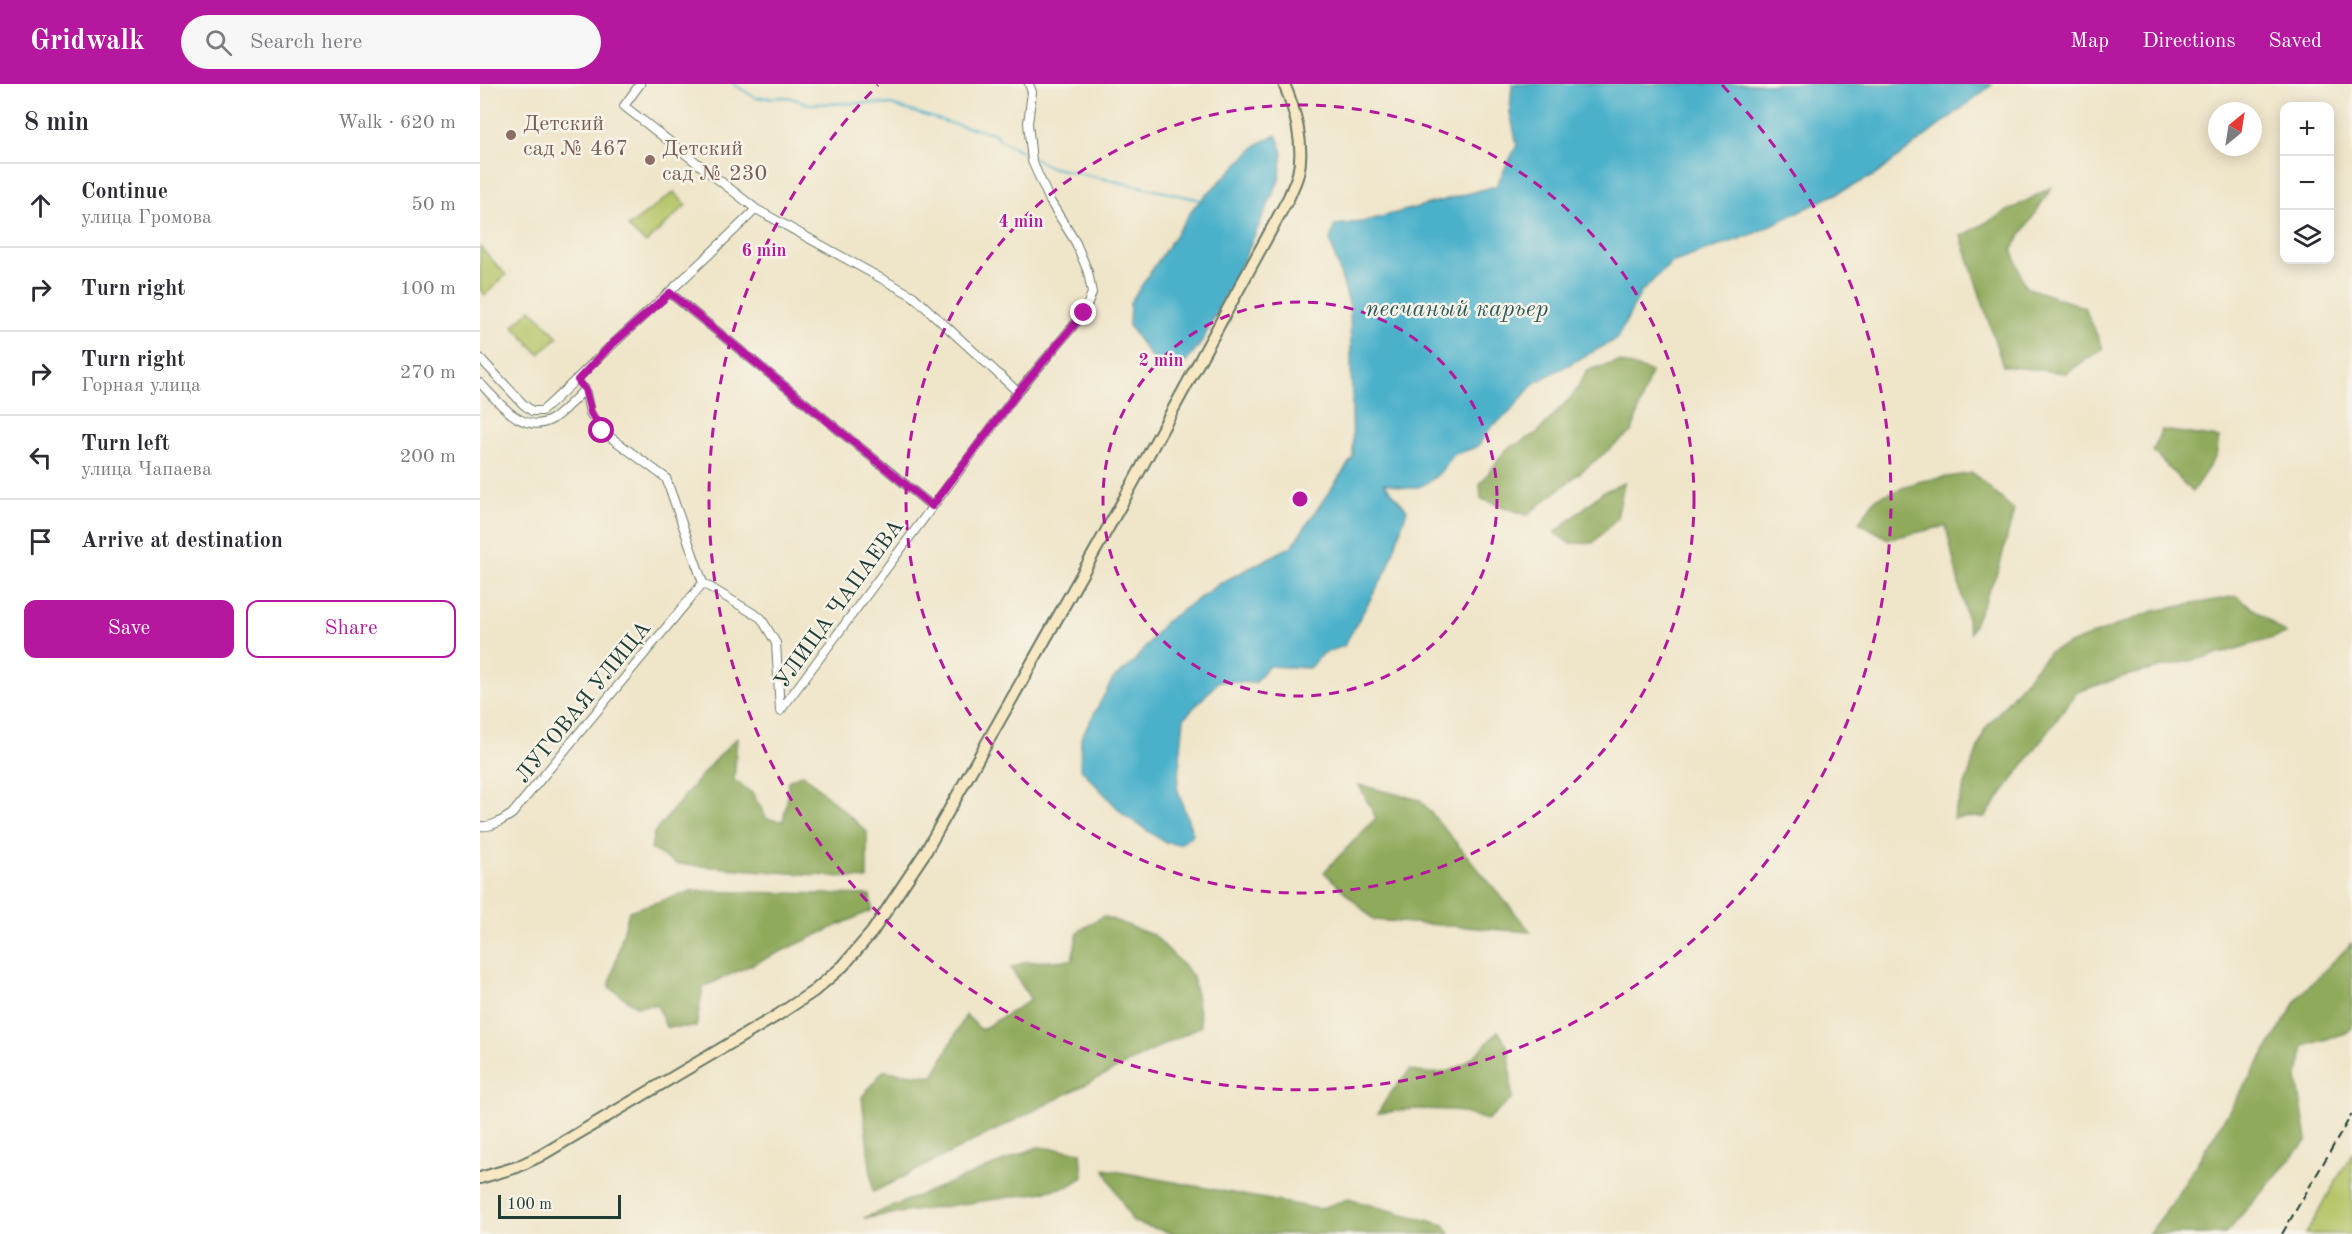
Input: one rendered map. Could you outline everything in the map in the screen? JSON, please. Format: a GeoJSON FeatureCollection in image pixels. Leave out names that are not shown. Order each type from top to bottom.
{"type":"FeatureCollection","features":[{"type":"Feature","properties":{"kind":"street"},"geometry":{"type":"LineString","coordinates":[[640,84],[624,106],[756,209],[914,296],[1018,392]]}},
{"type":"Feature","properties":{"kind":"street","name":"УЛИЦА ЧАПАЕВА"},"geometry":{"type":"LineString","coordinates":[[702,583],[761,618],[776,643],[780,711],[1018,392],[1084,313],[1092,293],[1088,272],[1080,253],[1050,201],[1032,161],[1028,123],[1032,92],[1029,84]]}},
{"type":"Feature","properties":{"kind":"street"},"geometry":{"type":"LineString","coordinates":[[480,1178],[517,1167],[540,1156],[778,1015],[814,991],[843,966],[872,932],[945,818],[1238,294],[1289,197],[1299,172],[1299,143],[1294,109],[1284,84]]}},
{"type":"Feature","properties":{"kind":"street"},"geometry":{"type":"LineString","coordinates":[[480,358],[532,411],[542,411],[578,380],[609,347],[670,293],[756,209]]}},
{"type":"Feature","properties":{"kind":"street"},"geometry":{"type":"LineString","coordinates":[[670,293],[932,506]]}},
{"type":"Feature","properties":{"kind":"street"},"geometry":{"type":"LineString","coordinates":[[578,380],[585,389],[591,413],[602,431],[666,478],[702,583]]}},
{"type":"Feature","properties":{"kind":"street"},"geometry":{"type":"LineString","coordinates":[[480,383],[513,418],[542,423],[553,419],[585,389]]}},
{"type":"Feature","properties":{"kind":"street","name":"ЛУГОВАЯ УЛИЦА"},"geometry":{"type":"LineString","coordinates":[[480,826],[484,827],[501,821],[512,814],[702,583]]}},
{"type":"Feature","properties":{"kind":"green space"},"geometry":{"type":"Polygon","coordinates":[[[2052,187],[2012,249],[2025,287],[2084,307],[2103,348],[2066,373],[2003,366],[1961,236],[2052,187]]]}},
{"type":"Feature","properties":{"kind":"green space"},"geometry":{"type":"Polygon","coordinates":[[[674,192],[686,205],[646,243],[628,227],[674,192]]]}},
{"type":"Feature","properties":{"kind":"green space"},"geometry":{"type":"Polygon","coordinates":[[[480,247],[506,275],[485,295],[480,290],[480,247]]]}},
{"type":"Feature","properties":{"kind":"green space"},"geometry":{"type":"Polygon","coordinates":[[[531,309],[558,337],[539,354],[513,326],[531,309]]]}},
{"type":"Feature","properties":{"kind":"green space"},"geometry":{"type":"Polygon","coordinates":[[[1619,362],[1651,372],[1632,431],[1527,515],[1481,499],[1480,484],[1506,450],[1537,433],[1574,394],[1587,370],[1619,362]]]}},
{"type":"Feature","properties":{"kind":"green space"},"geometry":{"type":"Polygon","coordinates":[[[2162,430],[2219,438],[2216,456],[2192,492],[2153,451],[2162,430]]]}},
{"type":"Feature","properties":{"kind":"green space"},"geometry":{"type":"Polygon","coordinates":[[[1973,473],[2014,510],[1999,568],[1970,633],[1946,526],[1888,539],[1859,522],[1876,498],[1921,481],[1973,473]]]}},
{"type":"Feature","properties":{"kind":"green space"},"geometry":{"type":"Polygon","coordinates":[[[1624,483],[1617,518],[1593,543],[1569,543],[1555,533],[1603,492],[1624,483]]]}},
{"type":"Feature","properties":{"kind":"green space"},"geometry":{"type":"Polygon","coordinates":[[[2237,596],[2286,634],[2219,654],[2125,676],[2077,692],[1985,817],[1953,818],[1985,729],[2049,652],[2154,611],[2237,596]]]}},
{"type":"Feature","properties":{"kind":"green space"},"geometry":{"type":"Polygon","coordinates":[[[737,738],[734,780],[753,794],[767,819],[783,821],[788,781],[803,774],[867,832],[867,879],[676,864],[651,849],[654,833],[711,764],[737,738]]]}},
{"type":"Feature","properties":{"kind":"green space"},"geometry":{"type":"Polygon","coordinates":[[[1359,785],[1420,800],[1531,932],[1374,920],[1324,872],[1376,818],[1359,785]]]}},
{"type":"Feature","properties":{"kind":"green space"},"geometry":{"type":"Polygon","coordinates":[[[692,891],[870,895],[872,910],[703,987],[696,1027],[666,1027],[657,1005],[636,1006],[609,987],[629,911],[692,891]]]}},
{"type":"Feature","properties":{"kind":"green space"},"geometry":{"type":"Polygon","coordinates":[[[1103,916],[1155,936],[1193,976],[1201,1026],[873,1192],[862,1097],[883,1071],[933,1076],[966,1015],[981,1030],[1031,1000],[1011,968],[1025,962],[1072,960],[1078,932],[1103,916]]]}},
{"type":"Feature","properties":{"kind":"green space"},"geometry":{"type":"Polygon","coordinates":[[[2352,943],[2352,1028],[2346,1033],[2304,1046],[2297,1078],[2307,1140],[2225,1234],[2149,1234],[2173,1202],[2301,994],[2352,943]]]}},
{"type":"Feature","properties":{"kind":"green space"},"geometry":{"type":"Polygon","coordinates":[[[1498,1031],[1509,1049],[1512,1099],[1487,1120],[1453,1110],[1414,1109],[1378,1113],[1389,1095],[1410,1070],[1425,1073],[1450,1071],[1470,1060],[1498,1031]]]}},
{"type":"Feature","properties":{"kind":"green space"},"geometry":{"type":"Polygon","coordinates":[[[1038,1147],[1081,1152],[1083,1177],[1069,1186],[1038,1193],[864,1218],[1038,1147]]]}},
{"type":"Feature","properties":{"kind":"green space"},"geometry":{"type":"Polygon","coordinates":[[[2352,1153],[2352,1234],[2306,1234],[2352,1153]]]}},
{"type":"Feature","properties":{"kind":"green space"},"geometry":{"type":"Polygon","coordinates":[[[1104,1169],[1319,1209],[1348,1199],[1444,1225],[1450,1234],[1175,1234],[1133,1222],[1104,1169]]]}},
{"type":"Feature","properties":{"kind":"water","name":"песчаный карьер"},"geometry":{"type":"Polygon","coordinates":[[[1512,84],[1993,84],[1875,175],[1753,234],[1671,263],[1641,292],[1617,339],[1534,383],[1509,413],[1490,428],[1477,447],[1452,455],[1436,476],[1419,487],[1406,488],[1384,483],[1407,510],[1388,568],[1344,646],[1322,654],[1309,668],[1268,666],[1255,683],[1219,681],[1184,718],[1177,788],[1193,835],[1180,844],[1166,843],[1124,815],[1080,768],[1081,738],[1113,679],[1132,664],[1165,622],[1221,583],[1292,546],[1353,457],[1350,306],[1330,240],[1335,225],[1362,222],[1496,186],[1517,145],[1510,112],[1512,84]]]}},
{"type":"Feature","properties":{"kind":"water"},"geometry":{"type":"Polygon","coordinates":[[[1276,135],[1283,152],[1279,180],[1244,259],[1201,343],[1181,368],[1170,368],[1153,360],[1129,326],[1130,303],[1194,207],[1258,144],[1276,135]]]}},
{"type":"Feature","properties":{"kind":"waterway"},"geometry":{"type":"LineString","coordinates":[[733,84],[756,98],[788,97],[809,104],[891,105],[953,124],[994,133],[1000,140],[1029,155]]}},
{"type":"Feature","properties":{"kind":"waterway"},"geometry":{"type":"LineString","coordinates":[[1034,158],[1050,167],[1201,200]]}},
{"type":"Feature","properties":{"kind":"railway"},"geometry":{"type":"LineString","coordinates":[[2282,1234],[2352,1114]]}},
{"type":"Feature","properties":{"kind":"place","name":"Детский сад № 467"},"geometry":{"type":"Point","coordinates":[511,135]}},
{"type":"Feature","properties":{"kind":"place","name":"Детский сад № 230"},"geometry":{"type":"Point","coordinates":[650,160]}},
{"type":"Feature","properties":{"kind":"route"},"geometry":{"type":"LineString","coordinates":[[602,431],[591,413],[585,389],[578,380],[609,347],[670,293],[932,506],[1018,392],[1084,313]]}}]}
